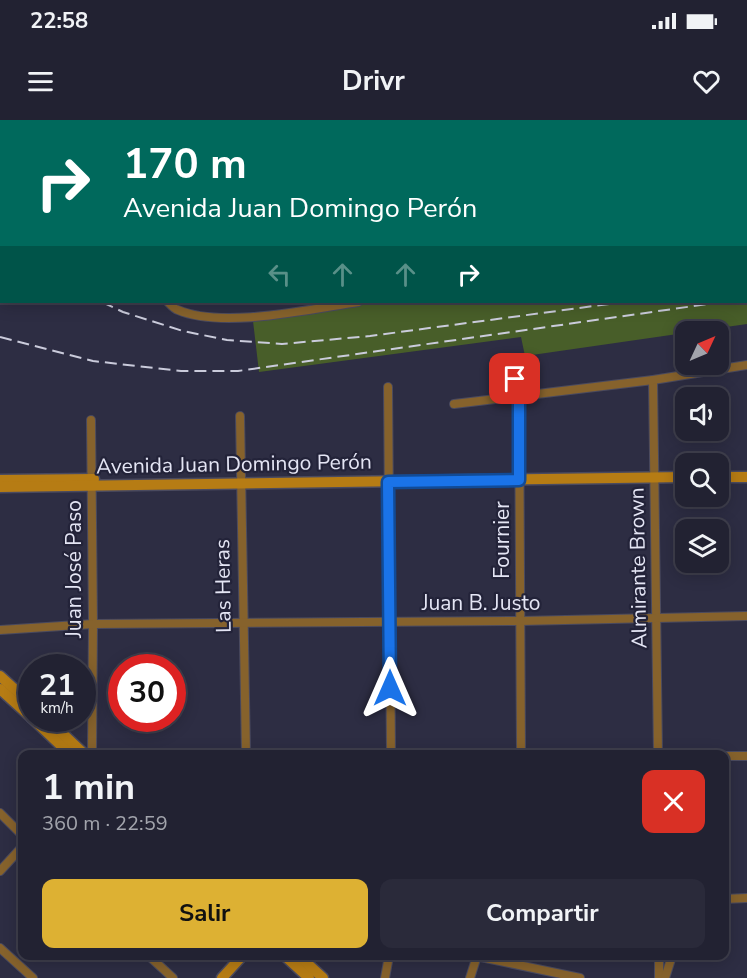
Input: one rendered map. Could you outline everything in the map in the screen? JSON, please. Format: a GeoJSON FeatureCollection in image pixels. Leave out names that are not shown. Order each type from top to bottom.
{"type":"FeatureCollection","features":[{"type":"Feature","properties":{"kind":"main road"},"geometry":{"type":"LineString","coordinates":[[729,470],[747,470]]}},
{"type":"Feature","properties":{"kind":"main road","name":"Avenida Juan Domingo Perón"},"geometry":{"type":"LineString","coordinates":[[655,475],[675,472]]}},
{"type":"Feature","properties":{"kind":"main road","name":"Avenida Juan Domingo Perón"},"geometry":{"type":"LineString","coordinates":[[0,480],[92,482],[519,476],[675,476]]}},
{"type":"Feature","properties":{"kind":"main road"},"geometry":{"type":"LineString","coordinates":[[729,477],[747,477]]}},
{"type":"Feature","properties":{"kind":"main road","name":"Avenida Juan Domingo Perón"},"geometry":{"type":"LineString","coordinates":[[0,487],[92,482]]}},
{"type":"Feature","properties":{"kind":"main road"},"geometry":{"type":"LineString","coordinates":[[0,676],[18,692]]}},
{"type":"Feature","properties":{"kind":"main road"},"geometry":{"type":"LineString","coordinates":[[0,689],[18,705]]}},
{"type":"Feature","properties":{"kind":"main road"},"geometry":{"type":"LineString","coordinates":[[47,732],[66,750]]}},
{"type":"Feature","properties":{"kind":"main road"},"geometry":{"type":"LineString","coordinates":[[61,732],[80,750]]}},
{"type":"Feature","properties":{"kind":"main road"},"geometry":{"type":"LineString","coordinates":[[222,978],[238,960]]}},
{"type":"Feature","properties":{"kind":"main road"},"geometry":{"type":"LineString","coordinates":[[289,960],[309,978]]}},
{"type":"Feature","properties":{"kind":"main road"},"geometry":{"type":"LineString","coordinates":[[303,960],[323,978]]}},
{"type":"Feature","properties":{"kind":"street"},"geometry":{"type":"LineString","coordinates":[[169,303],[177,310],[202,316],[255,317],[351,303]]}},
{"type":"Feature","properties":{"kind":"street","name":"Fournier"},"geometry":{"type":"LineString","coordinates":[[512,361],[519,396],[521,750]]}},
{"type":"Feature","properties":{"kind":"street"},"geometry":{"type":"LineString","coordinates":[[454,404],[653,380],[747,365]]}},
{"type":"Feature","properties":{"kind":"street","name":"Almirante Brown"},"geometry":{"type":"LineString","coordinates":[[653,380],[658,750]]}},
{"type":"Feature","properties":{"kind":"street"},"geometry":{"type":"LineString","coordinates":[[388,387],[391,750]]}},
{"type":"Feature","properties":{"kind":"street","name":"Las Heras"},"geometry":{"type":"LineString","coordinates":[[240,416],[246,750]]}},
{"type":"Feature","properties":{"kind":"street","name":"Juan José Paso"},"geometry":{"type":"LineString","coordinates":[[91,420],[92,750]]}},
{"type":"Feature","properties":{"kind":"street","name":"Juan B. Justo"},"geometry":{"type":"LineString","coordinates":[[0,630],[93,624],[520,621],[747,616]]}},
{"type":"Feature","properties":{"kind":"street"},"geometry":{"type":"LineString","coordinates":[[729,756],[747,756]]}},
{"type":"Feature","properties":{"kind":"street"},"geometry":{"type":"LineString","coordinates":[[0,813],[18,831]]}},
{"type":"Feature","properties":{"kind":"street"},"geometry":{"type":"LineString","coordinates":[[0,872],[18,852]]}},
{"type":"Feature","properties":{"kind":"street"},"geometry":{"type":"LineString","coordinates":[[729,899],[747,898]]}},
{"type":"Feature","properties":{"kind":"street"},"geometry":{"type":"LineString","coordinates":[[0,948],[33,978]]}},
{"type":"Feature","properties":{"kind":"street"},"geometry":{"type":"LineString","coordinates":[[153,960],[173,978]]}},
{"type":"Feature","properties":{"kind":"street"},"geometry":{"type":"LineString","coordinates":[[385,978],[388,960]]}},
{"type":"Feature","properties":{"kind":"street"},"geometry":{"type":"LineString","coordinates":[[470,978],[475,960]]}},
{"type":"Feature","properties":{"kind":"street"},"geometry":{"type":"LineString","coordinates":[[494,960],[555,975],[580,978]]}},
{"type":"Feature","properties":{"kind":"street"},"geometry":{"type":"LineString","coordinates":[[525,960],[525,967]]}},
{"type":"Feature","properties":{"kind":"street"},"geometry":{"type":"LineString","coordinates":[[659,978],[660,960]]}},
{"type":"Feature","properties":{"kind":"street"},"geometry":{"type":"LineString","coordinates":[[665,978],[671,960]]}},
{"type":"Feature","properties":{"kind":"green space"},"geometry":{"type":"Polygon","coordinates":[[[375,303],[747,303],[747,324],[729,327],[729,321],[675,321],[675,334],[525,356],[521,337],[259,372],[253,321],[375,303]]]}},
{"type":"Feature","properties":{"kind":"railway"},"geometry":{"type":"LineString","coordinates":[[104,303],[123,312],[183,331],[227,340],[282,344],[370,336],[617,303]]}},
{"type":"Feature","properties":{"kind":"railway"},"geometry":{"type":"LineString","coordinates":[[0,337],[93,361],[181,371],[238,371],[715,303]]}},
{"type":"Feature","properties":{"kind":"route"},"geometry":{"type":"LineString","coordinates":[[390,688],[388,482],[519,480],[519,396],[515,379]]}}]}
